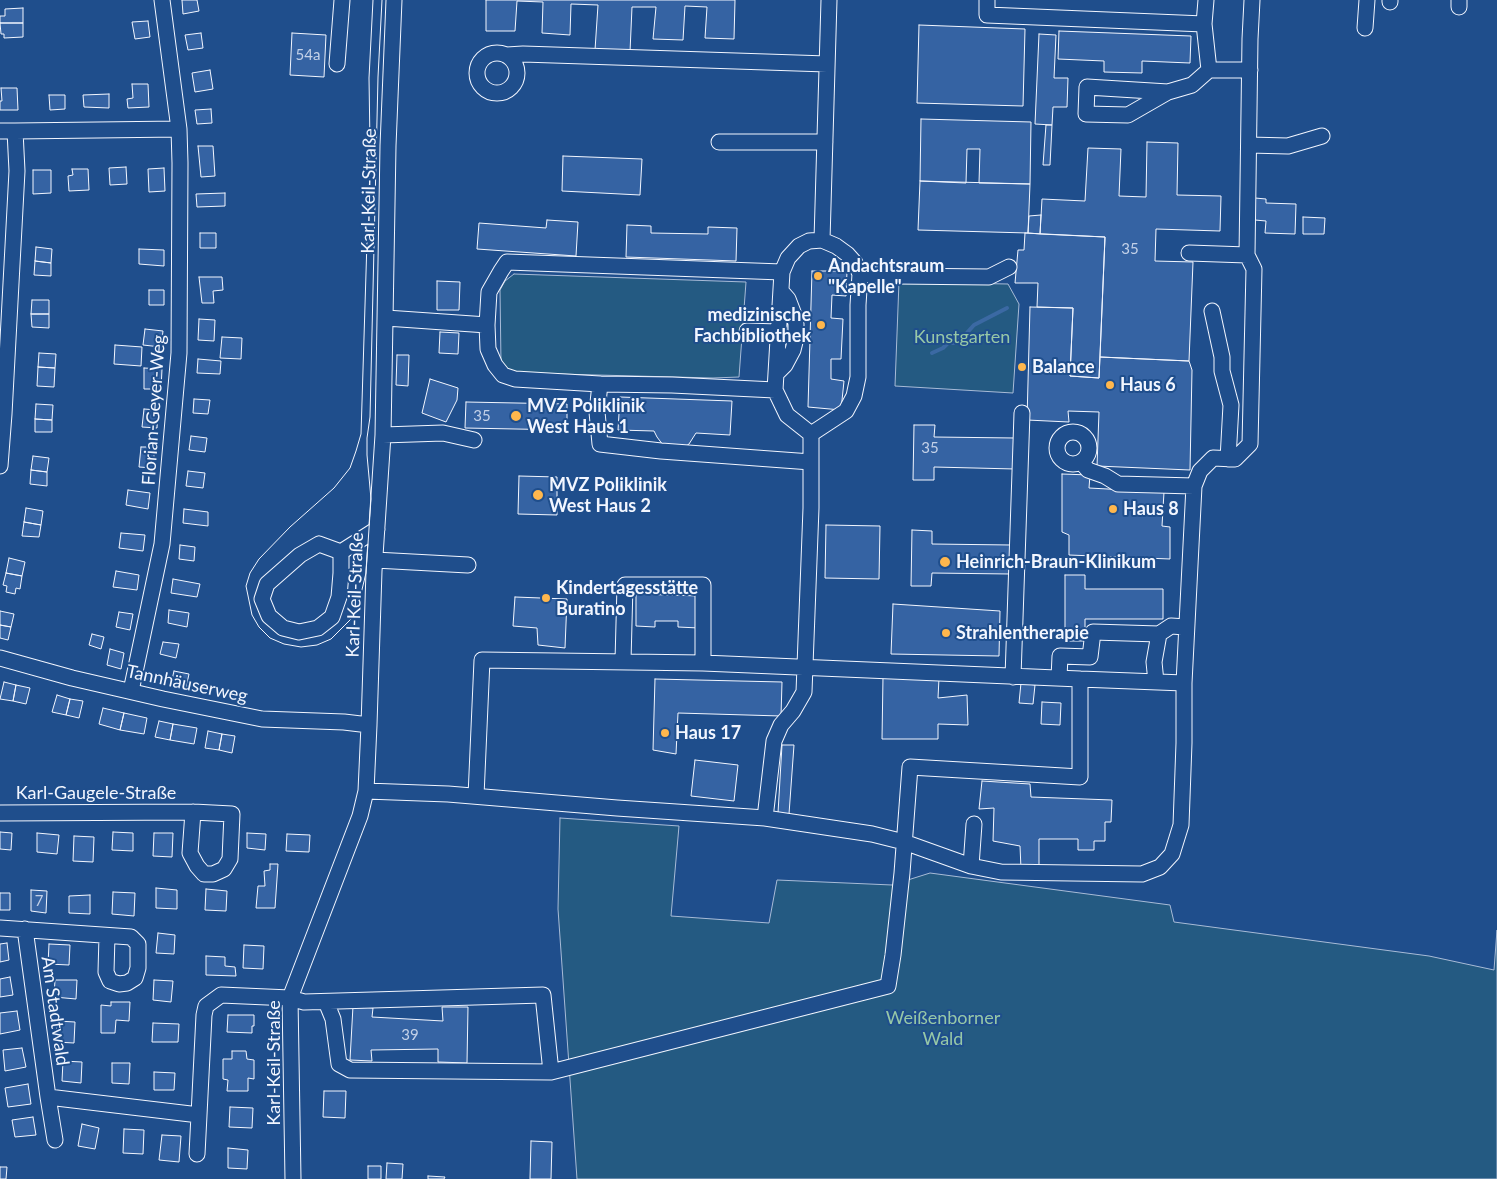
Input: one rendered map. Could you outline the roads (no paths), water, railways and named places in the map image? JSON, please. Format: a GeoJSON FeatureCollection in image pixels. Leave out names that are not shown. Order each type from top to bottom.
{"type":"FeatureCollection","features":[{"type":"Feature","properties":{"kind":"street","name":"Florian-Geyer-Weg"},"geometry":{"type":"LineString","coordinates":[[131,691],[162,544],[179,353],[179,129],[162,0]]}},
{"type":"Feature","properties":{"kind":"street"},"geometry":{"type":"LineString","coordinates":[[337,64],[342,0]]}},
{"type":"Feature","properties":{"kind":"street","name":"Karl-Keil-Straße"},"geometry":{"type":"LineString","coordinates":[[293,1179],[290,998],[360,816],[366,791],[375,560],[383,435],[388,146],[394,0]]}},
{"type":"Feature","properties":{"kind":"street"},"geometry":{"type":"LineString","coordinates":[[822,240],[829,0]]}},
{"type":"Feature","properties":{"kind":"street"},"geometry":{"type":"LineString","coordinates":[[986,0],[987,15],[1204,24]]}},
{"type":"Feature","properties":{"kind":"street"},"geometry":{"type":"LineString","coordinates":[[1206,0],[1204,24],[1209,70]]}},
{"type":"Feature","properties":{"kind":"street"},"geometry":{"type":"LineString","coordinates":[[366,791],[448,794],[766,818],[842,835],[872,834],[904,842],[971,866],[1001,872],[1142,874],[1160,867],[1172,854],[1181,825],[1187,529],[1194,486],[1200,471],[1213,458],[1234,459],[1250,444],[1254,269],[1247,255],[1252,0]]}},
{"type":"Feature","properties":{"kind":"street"},"geometry":{"type":"LineString","coordinates":[[1364,28],[1367,0]]}},
{"type":"Feature","properties":{"kind":"street"},"geometry":{"type":"LineString","coordinates":[[507,55],[827,64]]}},
{"type":"Feature","properties":{"kind":"street"},"geometry":{"type":"LineString","coordinates":[[1168,92],[1087,87],[1086,114],[1128,115],[1168,92],[1192,85],[1209,70],[1250,70]]}},
{"type":"Feature","properties":{"kind":"street"},"geometry":{"type":"LineString","coordinates":[[0,466],[17,171],[7,131],[179,129]]}},
{"type":"Feature","properties":{"kind":"street"},"geometry":{"type":"LineString","coordinates":[[1249,144],[1288,146],[1322,136]]}},
{"type":"Feature","properties":{"kind":"street"},"geometry":{"type":"LineString","coordinates":[[719,142],[825,142]]}},
{"type":"Feature","properties":{"kind":"street"},"geometry":{"type":"LineString","coordinates":[[822,240],[836,246],[847,254],[855,263],[860,274],[858,377],[854,396],[846,411],[811,434],[787,415],[775,382],[780,291],[782,272],[788,258],[799,246],[809,241],[822,240]]}},
{"type":"Feature","properties":{"kind":"street"},"geometry":{"type":"LineString","coordinates":[[1189,253],[1247,255]]}},
{"type":"Feature","properties":{"kind":"street"},"geometry":{"type":"LineString","coordinates":[[775,382],[600,384],[515,380],[503,375],[495,365],[488,349],[489,292],[507,262],[782,272]]}},
{"type":"Feature","properties":{"kind":"street"},"geometry":{"type":"LineString","coordinates":[[860,274],[990,278],[1009,267]]}},
{"type":"Feature","properties":{"kind":"street"},"geometry":{"type":"LineString","coordinates":[[775,382],[793,350],[796,338],[796,324],[793,312],[788,299],[780,291]]}},
{"type":"Feature","properties":{"kind":"street"},"geometry":{"type":"LineString","coordinates":[[1212,311],[1222,357],[1222,371],[1231,405],[1228,458]]}},
{"type":"Feature","properties":{"kind":"street"},"geometry":{"type":"LineString","coordinates":[[386,318],[487,325]]}},
{"type":"Feature","properties":{"kind":"street"},"geometry":{"type":"LineString","coordinates":[[747,331],[778,332]]}},
{"type":"Feature","properties":{"kind":"street"},"geometry":{"type":"LineString","coordinates":[[600,384],[598,412],[600,444],[811,462]]}},
{"type":"Feature","properties":{"kind":"street"},"geometry":{"type":"LineString","coordinates":[[1013,677],[1022,413]]}},
{"type":"Feature","properties":{"kind":"street"},"geometry":{"type":"LineString","coordinates":[[383,435],[443,433],[474,440]]}},
{"type":"Feature","properties":{"kind":"street"},"geometry":{"type":"LineString","coordinates":[[766,818],[774,741],[781,725],[793,711],[804,692],[812,508],[811,434]]}},
{"type":"Feature","properties":{"kind":"street"},"geometry":{"type":"LineString","coordinates":[[1081,462],[1088,470],[1105,476],[1118,484],[1194,486]]}},
{"type":"Feature","properties":{"kind":"street"},"geometry":{"type":"LineString","coordinates":[[341,552],[377,529]]}},
{"type":"Feature","properties":{"kind":"street"},"geometry":{"type":"LineString","coordinates":[[319,544],[341,552],[342,573],[339,596],[332,617],[318,628],[299,632],[283,628],[269,616],[262,599],[267,584],[280,570],[319,544]]}},
{"type":"Feature","properties":{"kind":"street"},"geometry":{"type":"LineString","coordinates":[[375,560],[468,565]]}},
{"type":"Feature","properties":{"kind":"street"},"geometry":{"type":"LineString","coordinates":[[623,661],[625,585],[703,585],[703,663]]}},
{"type":"Feature","properties":{"kind":"street"},"geometry":{"type":"LineString","coordinates":[[1059,678],[1060,656],[1090,657],[1093,632],[1159,634],[1171,626],[1186,627]]}},
{"type":"Feature","properties":{"kind":"street"},"geometry":{"type":"LineString","coordinates":[[1156,682],[1154,662],[1159,634]]}},
{"type":"Feature","properties":{"kind":"street","name":"Tannhäuserweg"},"geometry":{"type":"LineString","coordinates":[[0,658],[72,678],[196,707],[262,719],[369,724]]}},
{"type":"Feature","properties":{"kind":"street"},"geometry":{"type":"LineString","coordinates":[[476,796],[482,660],[703,663],[1184,683]]}},
{"type":"Feature","properties":{"kind":"street"},"geometry":{"type":"LineString","coordinates":[[326,1002],[333,1019],[339,1064],[350,1070],[551,1072],[888,986],[894,946],[910,767],[1080,777],[1080,679]]}},
{"type":"Feature","properties":{"kind":"street","name":"Karl-Gaugele-Straße"},"geometry":{"type":"LineString","coordinates":[[0,812],[193,812]]}},
{"type":"Feature","properties":{"kind":"street"},"geometry":{"type":"LineString","coordinates":[[971,866],[974,824]]}},
{"type":"Feature","properties":{"kind":"street","name":"Am Stadtwald"},"geometry":{"type":"LineString","coordinates":[[0,928],[107,936]]}},
{"type":"Feature","properties":{"kind":"street","name":"Am Stadtwald"},"geometry":{"type":"LineString","coordinates":[[26,930],[55,1140]]}},
{"type":"Feature","properties":{"kind":"street"},"geometry":{"type":"LineString","coordinates":[[198,1154],[204,1014],[206,1006],[221,995],[290,998],[304,1002],[326,1002],[543,995],[551,1072]]}},
{"type":"Feature","properties":{"kind":"street"},"geometry":{"type":"LineString","coordinates":[[48,1097],[199,1115]]}},
{"type":"Feature","properties":{"kind":"waterway"},"geometry":{"type":"LineString","coordinates":[[932,353],[943,348],[948,343],[954,343],[974,325],[1007,308]]}},
{"type":"Feature","properties":{"kind":"tram line"},"geometry":{"type":"LineString","coordinates":[[373,0],[369,78],[370,144],[361,434],[350,468],[334,488],[290,527],[259,559],[250,573],[246,586],[252,615],[259,627],[270,638],[284,644],[301,647],[317,645],[331,639],[354,616],[366,573],[371,499],[367,438],[370,417],[378,77],[382,0]]}},
{"type":"Feature","properties":{"kind":"place","name":"Andachtsraum \"Kapelle\""},"geometry":{"type":"Point","coordinates":[818,276]}},
{"type":"Feature","properties":{"kind":"place","name":"medizinische Fachbibliothek"},"geometry":{"type":"Point","coordinates":[821,325]}},
{"type":"Feature","properties":{"kind":"place","name":"Balance"},"geometry":{"type":"Point","coordinates":[1022,367]}},
{"type":"Feature","properties":{"kind":"place","name":"Haus 6"},"geometry":{"type":"Point","coordinates":[1110,385]}},
{"type":"Feature","properties":{"kind":"place","name":"MVZ Poliklinik West Haus 1"},"geometry":{"type":"Point","coordinates":[516,416]}},
{"type":"Feature","properties":{"kind":"place","name":"MVZ Poliklinik West Haus 2"},"geometry":{"type":"Point","coordinates":[538,495]}},
{"type":"Feature","properties":{"kind":"place","name":"Haus 8"},"geometry":{"type":"Point","coordinates":[1113,509]}},
{"type":"Feature","properties":{"kind":"place","name":"Heinrich-Braun-Klinikum"},"geometry":{"type":"Point","coordinates":[945,562]}},
{"type":"Feature","properties":{"kind":"place","name":"Kindertagesstätte Buratino"},"geometry":{"type":"Point","coordinates":[546,598]}},
{"type":"Feature","properties":{"kind":"place","name":"Strahlentherapie"},"geometry":{"type":"Point","coordinates":[946,633]}},
{"type":"Feature","properties":{"kind":"place","name":"Haus 17"},"geometry":{"type":"Point","coordinates":[665,733]}},
{"type":"Feature","properties":{"kind":"park label","name":"Kunstgarten"},"geometry":{"type":"Point","coordinates":[962,337]}},
{"type":"Feature","properties":{"kind":"park label","name":"Weißenborner Wald"},"geometry":{"type":"Point","coordinates":[943,1028]}}]}
